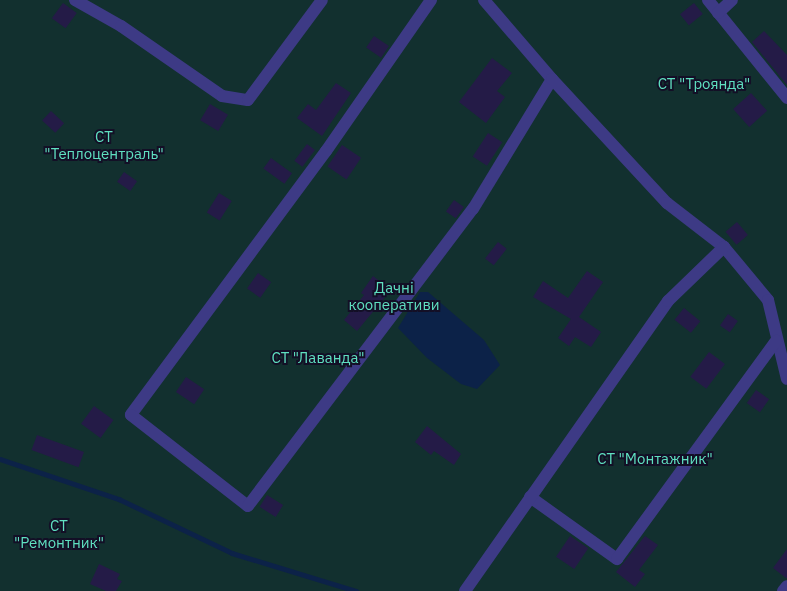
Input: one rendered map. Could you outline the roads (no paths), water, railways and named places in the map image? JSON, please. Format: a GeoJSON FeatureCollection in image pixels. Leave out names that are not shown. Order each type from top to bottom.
{"type":"FeatureCollection","features":[{"type":"Feature","properties":{"kind":"street"},"geometry":{"type":"LineString","coordinates":[[75,0],[121,26],[222,96],[248,100],[322,0]]}},
{"type":"Feature","properties":{"kind":"street"},"geometry":{"type":"LineString","coordinates":[[431,0],[326,151],[131,416],[248,506],[473,209],[552,79]]}},
{"type":"Feature","properties":{"kind":"street"},"geometry":{"type":"LineString","coordinates":[[484,0],[552,79],[666,203],[724,247],[768,300],[776,341],[787,378]]}},
{"type":"Feature","properties":{"kind":"street"},"geometry":{"type":"LineString","coordinates":[[708,0],[787,98]]}},
{"type":"Feature","properties":{"kind":"street"},"geometry":{"type":"LineString","coordinates":[[718,13],[732,0]]}},
{"type":"Feature","properties":{"kind":"street"},"geometry":{"type":"LineString","coordinates":[[465,591],[668,301],[724,247]]}},
{"type":"Feature","properties":{"kind":"street"},"geometry":{"type":"LineString","coordinates":[[530,497],[617,560],[776,341]]}},
{"type":"Feature","properties":{"kind":"street"},"geometry":{"type":"LineString","coordinates":[[783,591],[787,586]]}},
{"type":"Feature","properties":{"kind":"water"},"geometry":{"type":"Polygon","coordinates":[[[420,292],[428,292],[484,340],[500,365],[477,389],[461,384],[427,358],[398,328],[420,292]]]}},
{"type":"Feature","properties":{"kind":"waterway"},"geometry":{"type":"LineString","coordinates":[[0,459],[119,499],[232,553],[356,591]]}},
{"type":"Feature","properties":{"kind":"park label","name":"СТ \"Троянда\""},"geometry":{"type":"Point","coordinates":[704,84]}},
{"type":"Feature","properties":{"kind":"park label","name":"СТ \"Теплоцентраль\""},"geometry":{"type":"Point","coordinates":[104,144]}},
{"type":"Feature","properties":{"kind":"park label","name":"Дачні кооперативи"},"geometry":{"type":"Point","coordinates":[394,296]}},
{"type":"Feature","properties":{"kind":"park label","name":"СТ \"Лаванда\""},"geometry":{"type":"Point","coordinates":[318,358]}},
{"type":"Feature","properties":{"kind":"park label","name":"СТ \"Монтажник\""},"geometry":{"type":"Point","coordinates":[655,459]}},
{"type":"Feature","properties":{"kind":"park label","name":"СТ \"Ремонтник\""},"geometry":{"type":"Point","coordinates":[59,534]}}]}
